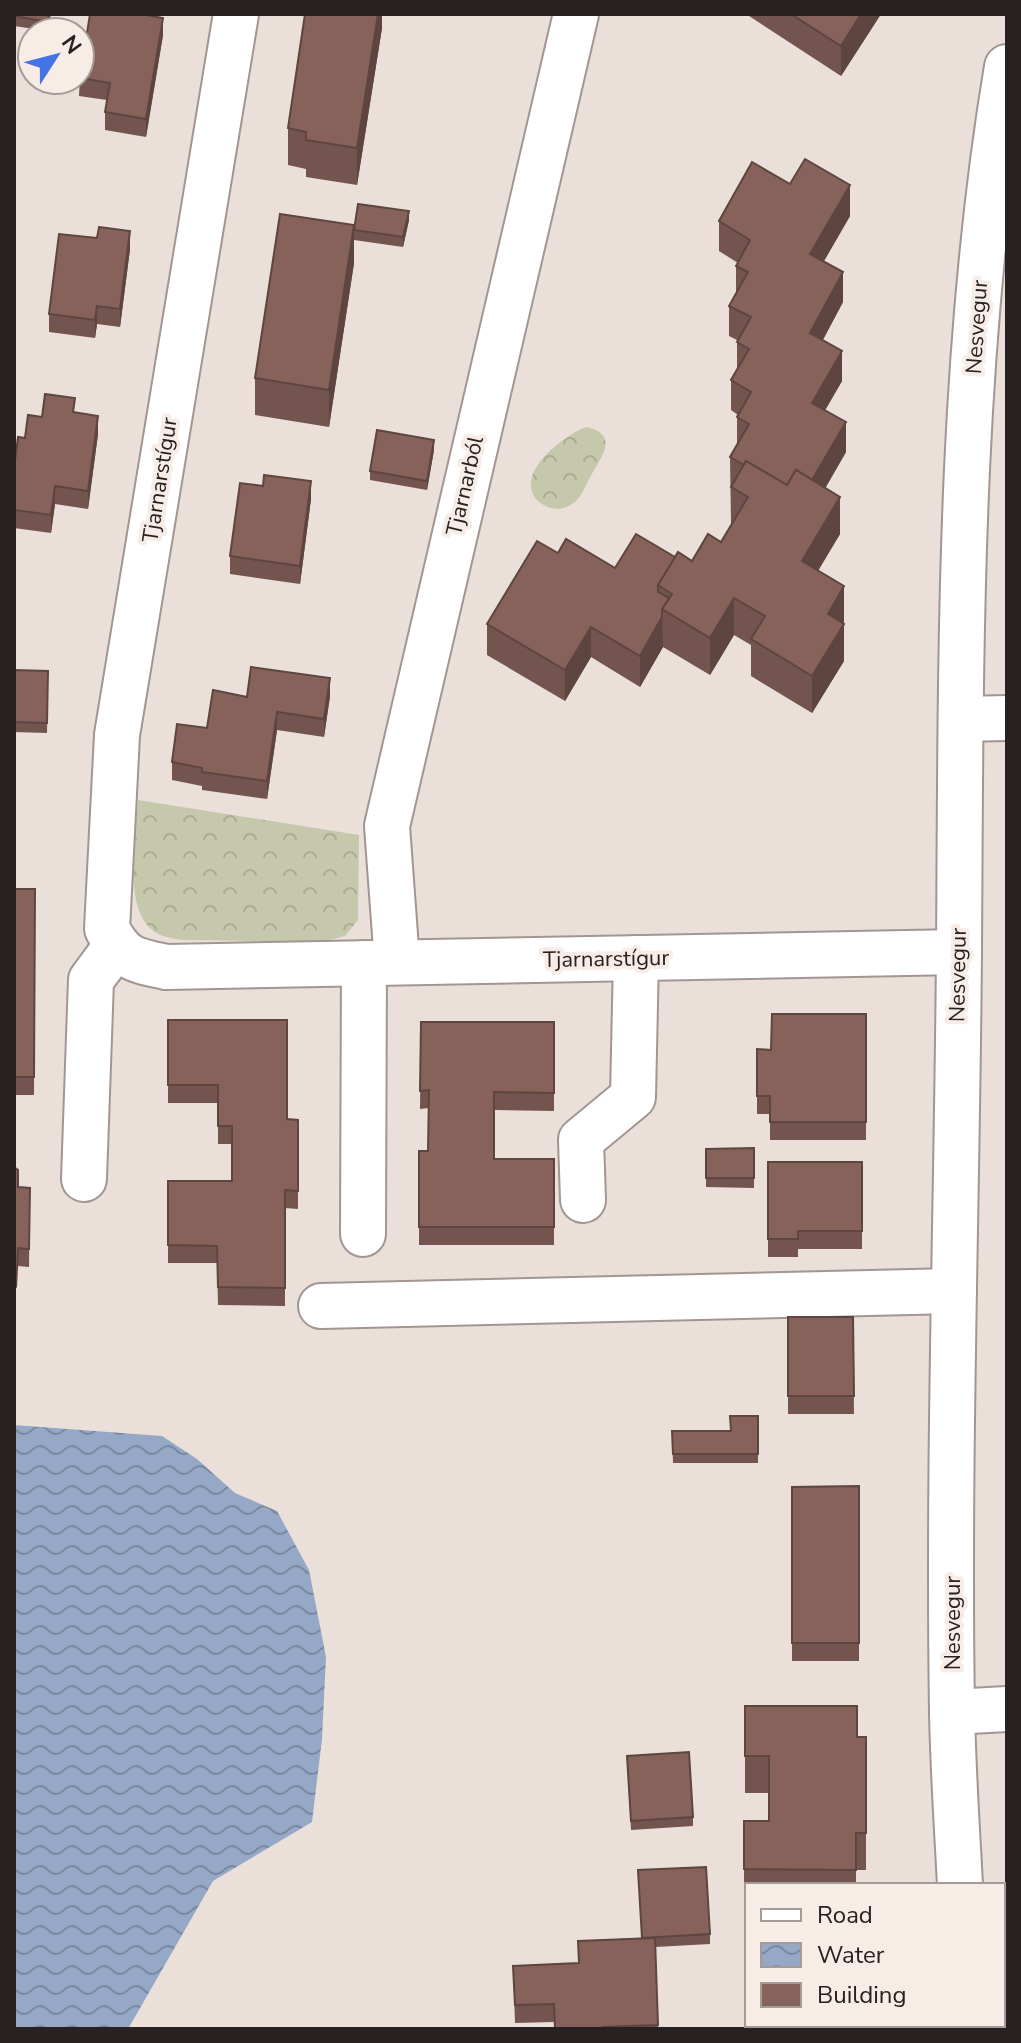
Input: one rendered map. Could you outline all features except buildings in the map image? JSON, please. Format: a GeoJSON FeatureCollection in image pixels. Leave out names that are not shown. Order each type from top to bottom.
{"type":"FeatureCollection","features":[{"type":"Feature","properties":{"kind":"street","name":"Tjarnarstígur"},"geometry":{"type":"LineString","coordinates":[[236,14],[117,735],[107,929],[116,946],[130,959],[166,967],[959,952]]}},
{"type":"Feature","properties":{"kind":"street","name":"Tjarnarból"},"geometry":{"type":"LineString","coordinates":[[363,1234],[387,826],[576,14]]}},
{"type":"Feature","properties":{"kind":"street","name":"Nesvegur"},"geometry":{"type":"LineString","coordinates":[[960,1883],[952,1712],[954,1291],[966,479],[977,305],[996,132],[1007,67]]}},
{"type":"Feature","properties":{"kind":"street"},"geometry":{"type":"LineString","coordinates":[[961,719],[1007,718]]}},
{"type":"Feature","properties":{"kind":"street"},"geometry":{"type":"LineString","coordinates":[[84,1179],[91,980],[116,946]]}},
{"type":"Feature","properties":{"kind":"street"},"geometry":{"type":"LineString","coordinates":[[583,1200],[581,1140],[633,1097],[636,958]]}},
{"type":"Feature","properties":{"kind":"street"},"geometry":{"type":"LineString","coordinates":[[321,1306],[954,1291]]}},
{"type":"Feature","properties":{"kind":"street"},"geometry":{"type":"LineString","coordinates":[[952,1712],[1007,1709]]}},
{"type":"Feature","properties":{"kind":"green space"},"geometry":{"type":"Polygon","coordinates":[[[586,427],[602,435],[606,446],[604,453],[581,495],[568,506],[550,508],[537,500],[532,489],[536,467],[565,438],[586,427]]]}},
{"type":"Feature","properties":{"kind":"green space"},"geometry":{"type":"Polygon","coordinates":[[[138,800],[359,835],[358,920],[345,936],[321,942],[182,940],[163,936],[149,927],[140,913],[135,896],[133,855],[138,800]]]}},
{"type":"Feature","properties":{"kind":"water"},"geometry":{"type":"Polygon","coordinates":[[[14,1425],[162,1436],[197,1459],[235,1493],[277,1511],[309,1570],[326,1657],[322,1739],[312,1822],[213,1881],[128,2029],[14,2029],[14,1425]]]}}]}
